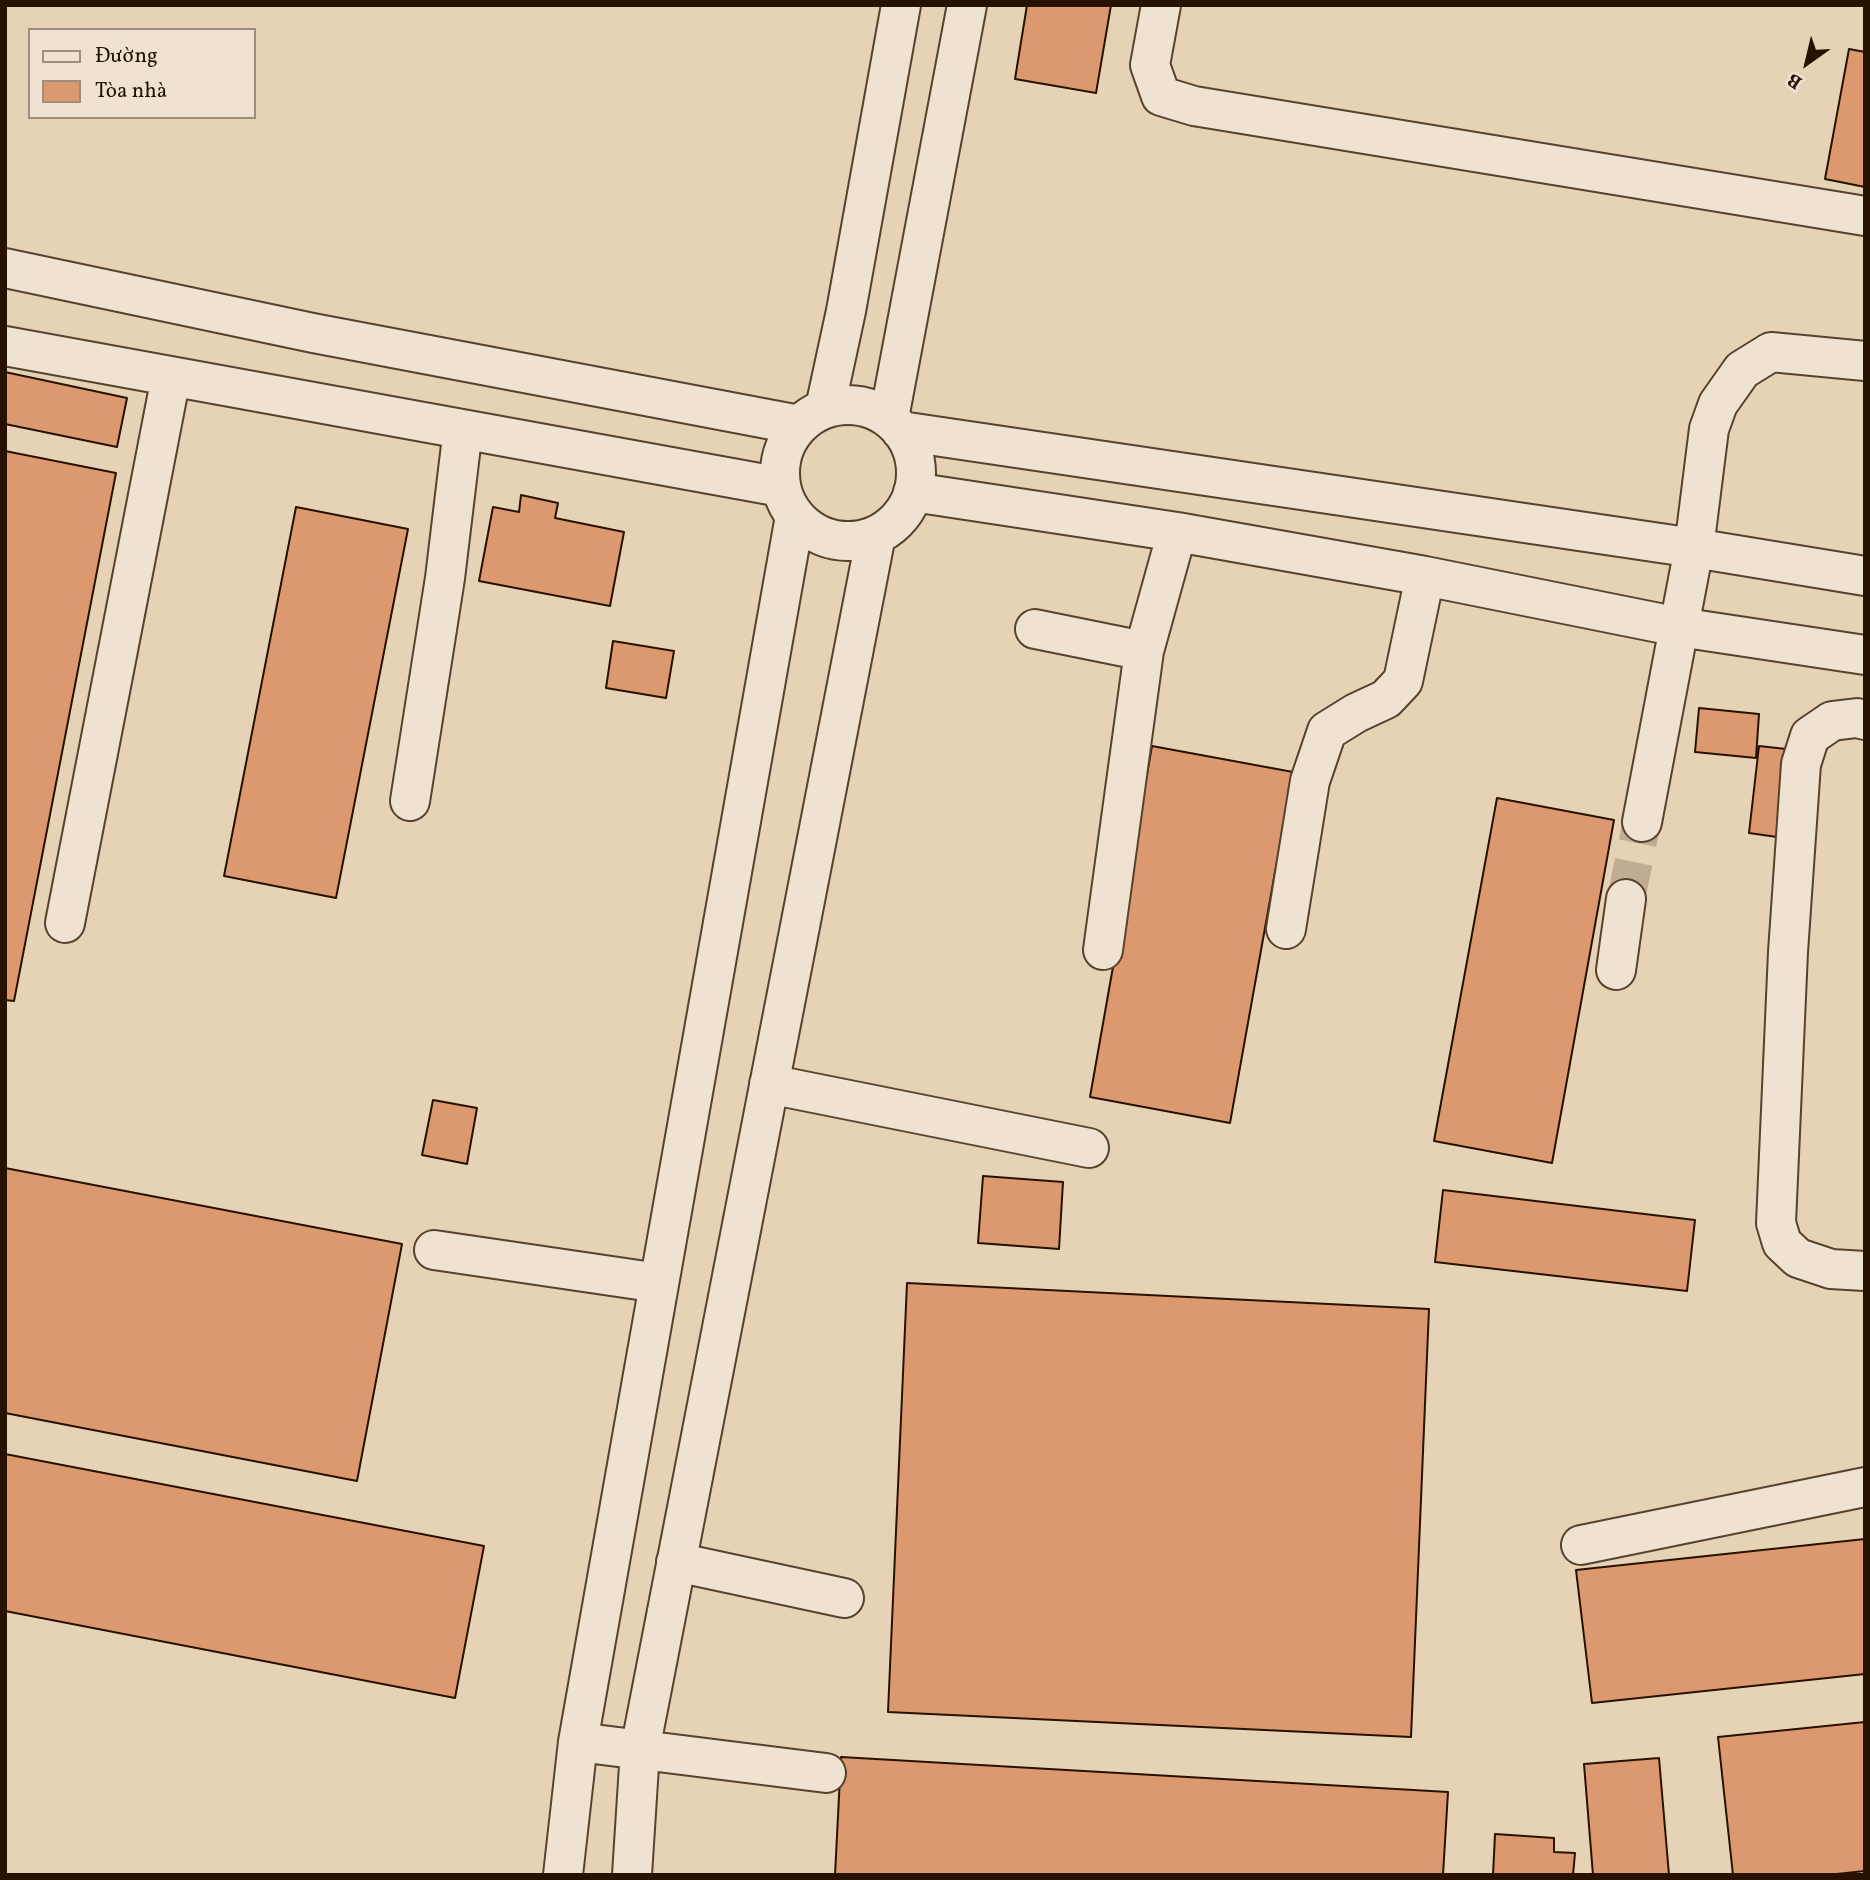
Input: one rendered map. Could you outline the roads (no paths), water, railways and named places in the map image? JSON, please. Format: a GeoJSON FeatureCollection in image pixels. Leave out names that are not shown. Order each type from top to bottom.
{"type":"FeatureCollection","features":[{"type":"Feature","properties":{"kind":"street"},"geometry":{"type":"LineString","coordinates":[[812,417],[846,311],[901,5]]}},
{"type":"Feature","properties":{"kind":"street"},"geometry":{"type":"LineString","coordinates":[[5,346],[463,429],[788,501],[812,530],[833,539],[855,540],[876,535],[894,524],[905,510],[916,477],[910,445],[895,424],[967,5]]}},
{"type":"Feature","properties":{"kind":"street"},"geometry":{"type":"LineString","coordinates":[[1161,5],[1150,65],[1161,96],[1194,106],[1865,216]]}},
{"type":"Feature","properties":{"kind":"street"},"geometry":{"type":"LineString","coordinates":[[5,268],[313,333],[812,417]]}},
{"type":"Feature","properties":{"kind":"street"},"geometry":{"type":"LineString","coordinates":[[1642,822],[1694,548],[1709,429],[1718,404],[1742,370],[1771,352],[1865,361]]}},
{"type":"Feature","properties":{"kind":"street"},"geometry":{"type":"LineString","coordinates":[[65,923],[171,377]]}},
{"type":"Feature","properties":{"kind":"street"},"geometry":{"type":"LineString","coordinates":[[563,1875],[578,1742],[659,1283],[788,501],[780,464],[786,443],[812,417],[846,405],[869,408],[895,424],[1865,576]]}},
{"type":"Feature","properties":{"kind":"street"},"geometry":{"type":"LineString","coordinates":[[410,801],[445,578],[463,429]]}},
{"type":"Feature","properties":{"kind":"street"},"geometry":{"type":"LineString","coordinates":[[913,492],[1177,532],[1425,576],[1679,627],[1865,655]]}},
{"type":"Feature","properties":{"kind":"street"},"geometry":{"type":"LineString","coordinates":[[1103,950],[1144,651],[1177,532]]}},
{"type":"Feature","properties":{"kind":"street"},"geometry":{"type":"LineString","coordinates":[[632,1875],[640,1750],[876,535]]}},
{"type":"Feature","properties":{"kind":"street"},"geometry":{"type":"LineString","coordinates":[[1286,929],[1310,781],[1327,731],[1356,713],[1387,699],[1403,681],[1425,576]]}},
{"type":"Feature","properties":{"kind":"street"},"geometry":{"type":"LineString","coordinates":[[1035,629],[1144,651]]}},
{"type":"Feature","properties":{"kind":"street"},"geometry":{"type":"LineString","coordinates":[[1865,720],[1857,718],[1832,721],[1810,736],[1801,764],[1788,952],[1776,1223],[1782,1243],[1798,1258],[1831,1269],[1865,1271]]}},
{"type":"Feature","properties":{"kind":"street"},"geometry":{"type":"LineString","coordinates":[[1616,970],[1626,899]]}},
{"type":"Feature","properties":{"kind":"street"},"geometry":{"type":"LineString","coordinates":[[769,1084],[1089,1148]]}},
{"type":"Feature","properties":{"kind":"street"},"geometry":{"type":"LineString","coordinates":[[434,1250],[659,1283]]}},
{"type":"Feature","properties":{"kind":"street"},"geometry":{"type":"LineString","coordinates":[[1581,1545],[1865,1487]]}},
{"type":"Feature","properties":{"kind":"street"},"geometry":{"type":"LineString","coordinates":[[676,1562],[844,1598]]}},
{"type":"Feature","properties":{"kind":"street"},"geometry":{"type":"LineString","coordinates":[[578,1742],[826,1773]]}},
{"type":"Feature","properties":{"kind":"tunnel"},"geometry":{"type":"LineString","coordinates":[[1626,899],[1642,822]]}}]}
